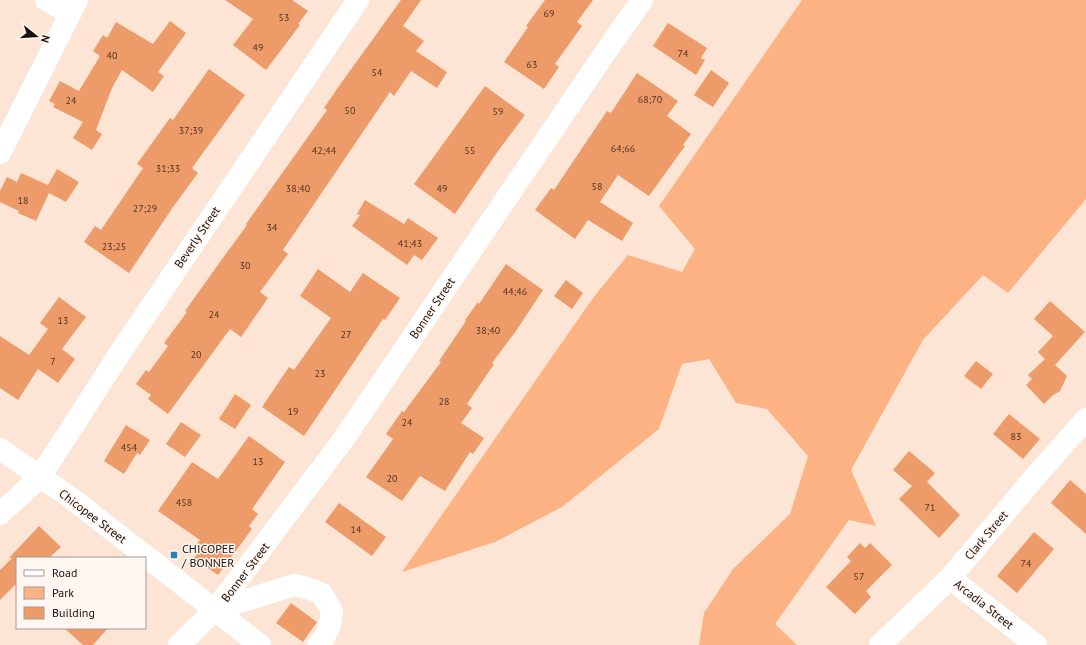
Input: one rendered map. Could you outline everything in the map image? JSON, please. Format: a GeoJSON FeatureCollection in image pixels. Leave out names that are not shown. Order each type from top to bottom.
{"type":"FeatureCollection","features":[{"type":"Feature","properties":{"kind":"street"},"geometry":{"type":"LineString","coordinates":[[0,153],[73,6],[46,0]]}},
{"type":"Feature","properties":{"kind":"street","name":"Beverly Street"},"geometry":{"type":"LineString","coordinates":[[0,514],[40,477],[120,353],[358,0]]}},
{"type":"Feature","properties":{"kind":"street","name":"Bonner Street"},"geometry":{"type":"LineString","coordinates":[[179,645],[216,610],[343,440],[642,0]]}},
{"type":"Feature","properties":{"kind":"street","name":"Clark Street"},"geometry":{"type":"LineString","coordinates":[[880,645],[950,578],[1086,419]]}},
{"type":"Feature","properties":{"kind":"street","name":"Chicopee Street"},"geometry":{"type":"LineString","coordinates":[[0,449],[71,498],[260,645]]}},
{"type":"Feature","properties":{"kind":"street","name":"Arcadia Street"},"geometry":{"type":"LineString","coordinates":[[950,578],[1036,645]]}},
{"type":"Feature","properties":{"kind":"street"},"geometry":{"type":"LineString","coordinates":[[216,610],[294,585],[307,588],[321,593],[332,610],[330,625],[324,638],[318,645]]}},
{"type":"Feature","properties":{"kind":"green space"},"geometry":{"type":"Polygon","coordinates":[[[802,0],[1086,0],[1086,199],[1008,293],[983,275],[923,340],[851,470],[876,526],[849,520],[775,624],[797,645],[699,645],[704,613],[733,569],[790,514],[808,456],[767,409],[736,403],[709,359],[682,364],[659,429],[562,507],[495,542],[402,572],[593,298],[628,255],[682,272],[695,249],[659,206],[802,0]]]}},
{"type":"Feature","properties":{"kind":"building"},"geometry":{"type":"Polygon","coordinates":[[[225,0],[292,0],[308,11],[298,24],[300,25],[266,70],[233,45],[253,19],[225,0]]]}},
{"type":"Feature","properties":{"kind":"building"},"geometry":{"type":"Polygon","coordinates":[[[401,0],[421,0],[403,26],[424,41],[416,51],[447,72],[437,88],[411,71],[394,96],[390,92],[283,250],[288,254],[260,292],[268,298],[241,337],[230,329],[168,414],[148,399],[151,395],[136,384],[146,370],[149,372],[168,346],[164,343],[187,312],[185,311],[327,110],[324,108],[401,0]]]}},
{"type":"Feature","properties":{"kind":"building"},"geometry":{"type":"Polygon","coordinates":[[[545,0],[593,0],[577,22],[582,26],[555,64],[559,67],[544,89],[504,62],[528,27],[526,26],[545,0]]]}},
{"type":"Feature","properties":{"kind":"building"},"geometry":{"type":"Polygon","coordinates":[[[170,21],[186,33],[158,72],[164,76],[153,92],[122,70],[112,88],[96,130],[102,134],[92,150],[73,138],[83,122],[53,107],[55,104],[49,101],[60,81],[79,91],[100,56],[93,51],[103,35],[107,38],[116,22],[153,44],[170,21]]]}},
{"type":"Feature","properties":{"kind":"building"},"geometry":{"type":"Polygon","coordinates":[[[668,23],[707,48],[701,58],[705,60],[696,75],[653,46],[668,23]]]}},
{"type":"Feature","properties":{"kind":"building"},"geometry":{"type":"Polygon","coordinates":[[[209,69],[245,95],[192,168],[198,173],[173,207],[129,273],[84,242],[95,226],[101,230],[143,168],[137,164],[170,118],[173,120],[209,69]]]}},
{"type":"Feature","properties":{"kind":"building"},"geometry":{"type":"Polygon","coordinates":[[[711,70],[729,83],[713,107],[694,95],[711,70]]]}},
{"type":"Feature","properties":{"kind":"building"},"geometry":{"type":"Polygon","coordinates":[[[637,73],[678,101],[667,116],[691,134],[683,145],[685,146],[649,196],[618,175],[600,202],[633,223],[622,241],[588,220],[575,239],[535,210],[551,188],[554,190],[607,111],[611,113],[637,73]]]}},
{"type":"Feature","properties":{"kind":"building"},"geometry":{"type":"Polygon","coordinates":[[[485,86],[525,115],[498,151],[455,214],[414,184],[485,86]]]}},
{"type":"Feature","properties":{"kind":"building"},"geometry":{"type":"Polygon","coordinates":[[[57,169],[79,182],[66,202],[49,193],[36,221],[18,213],[19,211],[0,202],[0,191],[7,177],[17,182],[21,173],[48,185],[57,169]]]}},
{"type":"Feature","properties":{"kind":"building"},"geometry":{"type":"Polygon","coordinates":[[[365,200],[404,224],[408,218],[438,238],[422,260],[414,255],[407,265],[352,226],[360,215],[357,214],[365,200]]]}},
{"type":"Feature","properties":{"kind":"building"},"geometry":{"type":"Polygon","coordinates":[[[506,264],[543,290],[516,331],[492,363],[494,364],[467,404],[472,408],[461,423],[484,438],[473,454],[470,452],[445,491],[420,476],[402,501],[366,477],[393,439],[386,434],[402,411],[404,412],[441,362],[439,361],[466,321],[465,320],[478,302],[479,304],[506,264]]]}},
{"type":"Feature","properties":{"kind":"building"},"geometry":{"type":"Polygon","coordinates":[[[318,269],[350,292],[363,273],[400,298],[385,320],[383,319],[304,436],[262,407],[289,367],[294,370],[331,318],[300,296],[318,269]]]}},
{"type":"Feature","properties":{"kind":"building"},"geometry":{"type":"Polygon","coordinates":[[[566,280],[583,293],[572,309],[554,296],[566,280]]]}},
{"type":"Feature","properties":{"kind":"building"},"geometry":{"type":"Polygon","coordinates":[[[59,297],[86,317],[62,349],[75,359],[58,383],[38,369],[18,400],[0,388],[0,336],[29,355],[48,329],[40,323],[59,297]]]}},
{"type":"Feature","properties":{"kind":"building"},"geometry":{"type":"Polygon","coordinates":[[[1050,301],[1085,332],[1055,365],[1067,376],[1060,391],[1044,404],[1026,385],[1032,379],[1028,375],[1045,359],[1038,352],[1053,336],[1034,319],[1050,301]]]}},
{"type":"Feature","properties":{"kind":"building"},"geometry":{"type":"Polygon","coordinates":[[[976,361],[993,374],[981,389],[964,376],[976,361]]]}},
{"type":"Feature","properties":{"kind":"building"},"geometry":{"type":"Polygon","coordinates":[[[235,394],[251,405],[235,429],[219,419],[235,394]]]}},
{"type":"Feature","properties":{"kind":"building"},"geometry":{"type":"Polygon","coordinates":[[[1009,414],[1040,439],[1023,459],[993,434],[1009,414]]]}},
{"type":"Feature","properties":{"kind":"building"},"geometry":{"type":"Polygon","coordinates":[[[181,422],[201,435],[185,457],[166,444],[181,422]]]}},
{"type":"Feature","properties":{"kind":"building"},"geometry":{"type":"Polygon","coordinates":[[[126,425],[150,440],[140,455],[137,453],[124,474],[104,461],[126,425]]]}},
{"type":"Feature","properties":{"kind":"building"},"geometry":{"type":"Polygon","coordinates":[[[249,436],[285,462],[252,509],[258,514],[249,526],[252,529],[218,575],[194,558],[201,549],[196,545],[200,540],[158,511],[192,462],[218,479],[249,436]]]}},
{"type":"Feature","properties":{"kind":"building"},"geometry":{"type":"Polygon","coordinates":[[[909,451],[935,473],[927,482],[960,515],[939,538],[899,499],[912,486],[893,470],[909,451]]]}},
{"type":"Feature","properties":{"kind":"building"},"geometry":{"type":"Polygon","coordinates":[[[1070,480],[1086,494],[1086,534],[1051,503],[1070,480]]]}},
{"type":"Feature","properties":{"kind":"building"},"geometry":{"type":"Polygon","coordinates":[[[339,503],[386,537],[372,556],[325,522],[339,503]]]}},
{"type":"Feature","properties":{"kind":"building"},"geometry":{"type":"Polygon","coordinates":[[[39,526],[61,547],[50,557],[16,557],[16,584],[0,600],[0,570],[12,558],[9,558],[39,526]]]}},
{"type":"Feature","properties":{"kind":"building"},"geometry":{"type":"Polygon","coordinates":[[[1034,532],[1054,549],[1017,593],[997,576],[1034,532]]]}},
{"type":"Feature","properties":{"kind":"building"},"geometry":{"type":"Polygon","coordinates":[[[860,543],[865,548],[870,543],[892,565],[866,591],[871,597],[855,614],[826,587],[851,561],[847,557],[860,543]]]}},
{"type":"Feature","properties":{"kind":"building"},"geometry":{"type":"Polygon","coordinates":[[[291,603],[317,622],[303,642],[276,623],[291,603]]]}},
{"type":"Feature","properties":{"kind":"building"},"geometry":{"type":"Polygon","coordinates":[[[65,629],[107,629],[93,645],[83,645],[65,629]]]}},
{"type":"Feature","properties":{"kind":"place","name":"CHICOPEE / BONNER"},"geometry":{"type":"Point","coordinates":[174,555]}}]}
